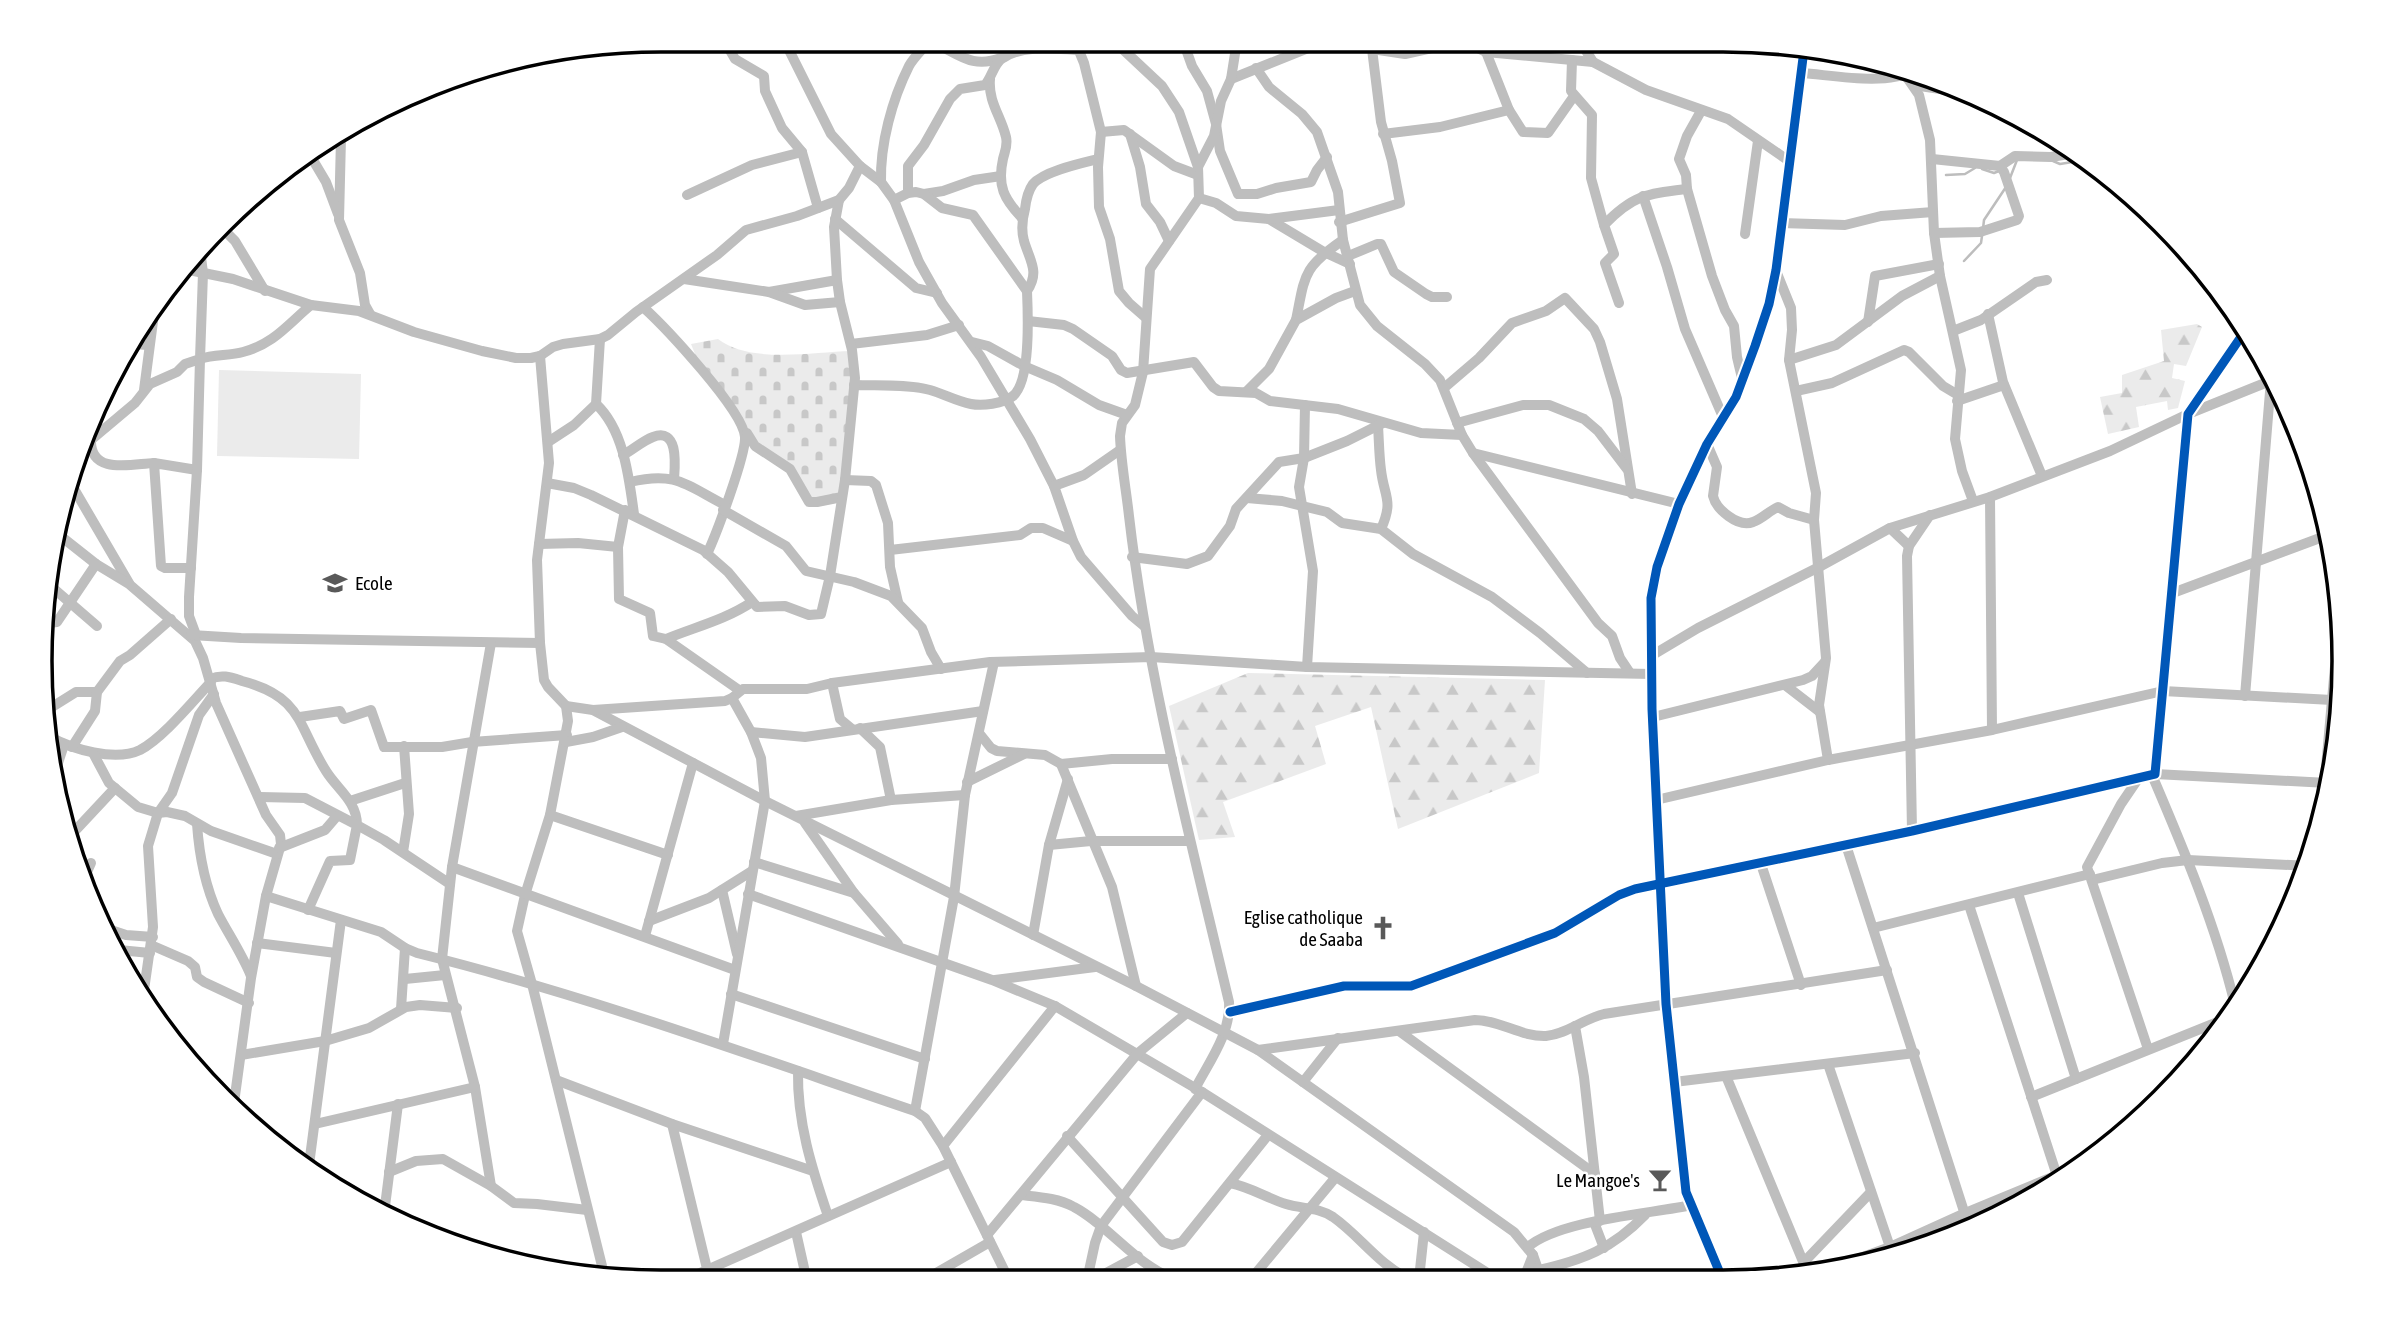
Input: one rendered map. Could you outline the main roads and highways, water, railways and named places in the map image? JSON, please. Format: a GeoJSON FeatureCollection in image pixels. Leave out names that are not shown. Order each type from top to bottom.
{"type":"FeatureCollection","features":[{"type":"Feature","properties":{"kind":"waterway"},"geometry":{"type":"LineString","coordinates":[[2010,178],[2017,160]]}},
{"type":"Feature","properties":{"kind":"waterway"},"geometry":{"type":"LineString","coordinates":[[2053,161],[2060,164],[2071,162]]}},
{"type":"Feature","properties":{"kind":"waterway"},"geometry":{"type":"LineString","coordinates":[[1946,175],[1965,174],[1975,168]]}},
{"type":"Feature","properties":{"kind":"waterway"},"geometry":{"type":"LineString","coordinates":[[1982,169],[1994,173],[1999,171]]}},
{"type":"Feature","properties":{"kind":"waterway"},"geometry":{"type":"LineString","coordinates":[[1983,229],[1984,220],[2006,187]]}},
{"type":"Feature","properties":{"kind":"waterway"},"geometry":{"type":"LineString","coordinates":[[1964,261],[1981,243],[1982,236]]}},
{"type":"Feature","properties":{"kind":"place","name":"Ecole"},"geometry":{"type":"Point","coordinates":[335,583]}},
{"type":"Feature","properties":{"kind":"place","name":"Eglise catholique de Saaba"},"geometry":{"type":"Point","coordinates":[1383,928]}},
{"type":"Feature","properties":{"kind":"place","name":"Le Mangoe's"},"geometry":{"type":"Point","coordinates":[1660,1180]}}]}
